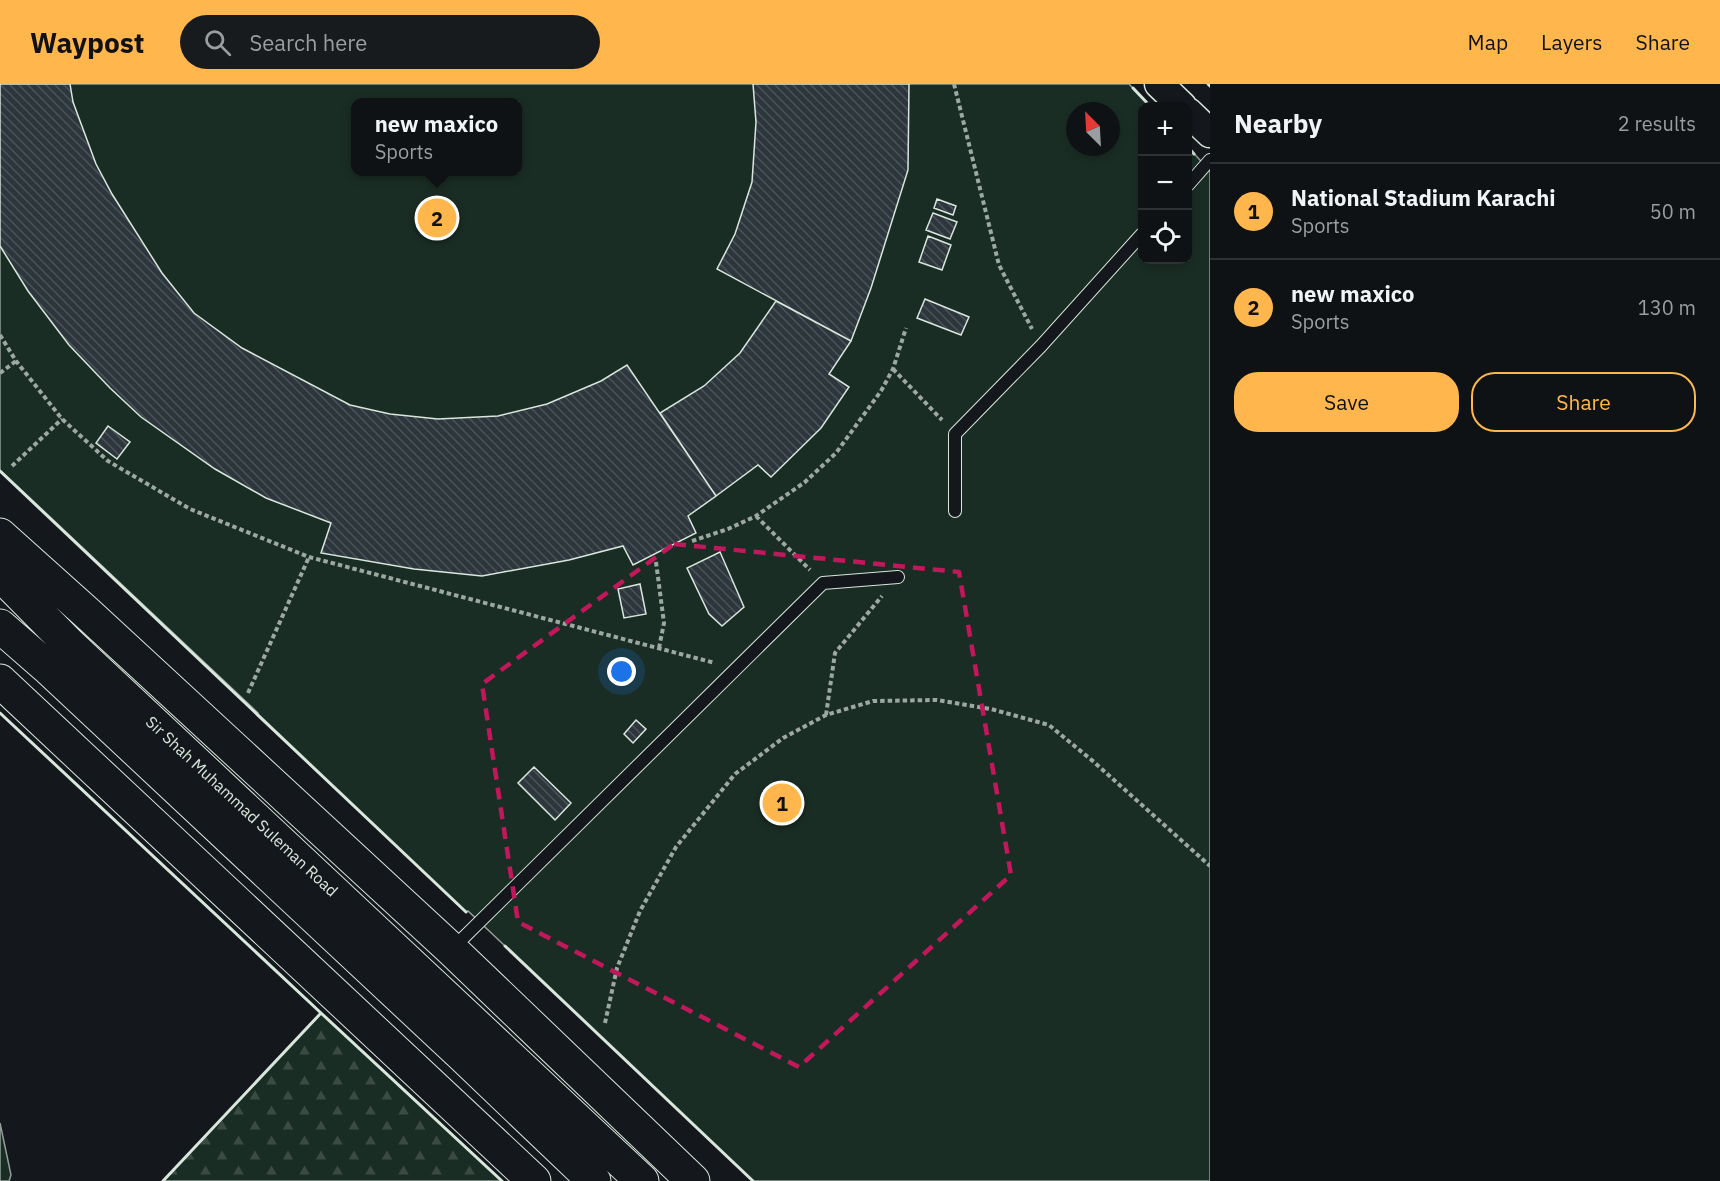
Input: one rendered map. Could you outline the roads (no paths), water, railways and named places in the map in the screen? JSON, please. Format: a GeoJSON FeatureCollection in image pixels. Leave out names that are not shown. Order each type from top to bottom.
{"type":"FeatureCollection","features":[{"type":"Feature","properties":{"kind":"highway"},"geometry":{"type":"LineString","coordinates":[[0,536],[87,613],[452,950],[693,1181]]}},
{"type":"Feature","properties":{"kind":"highway","name":"Sir Shah Muhammad Suleman Road"},"geometry":{"type":"LineString","coordinates":[[0,574],[78,652],[642,1181]]}},
{"type":"Feature","properties":{"kind":"highway","name":"Sir Shah Muhammad Suleman Road"},"geometry":{"type":"LineString","coordinates":[[0,626],[47,667],[594,1181]]}},
{"type":"Feature","properties":{"kind":"highway"},"geometry":{"type":"LineString","coordinates":[[0,681],[534,1181]]}},
{"type":"Feature","properties":{"kind":"street"},"geometry":{"type":"LineString","coordinates":[[1159,84],[1178,102]]}},
{"type":"Feature","properties":{"kind":"street"},"geometry":{"type":"LineString","coordinates":[[1192,116],[1210,134]]}},
{"type":"Feature","properties":{"kind":"lane"},"geometry":{"type":"LineString","coordinates":[[1192,180],[1210,160]]}},
{"type":"Feature","properties":{"kind":"lane"},"geometry":{"type":"LineString","coordinates":[[955,511],[955,434],[1041,346],[1138,239]]}},
{"type":"Feature","properties":{"kind":"lane"},"geometry":{"type":"LineString","coordinates":[[452,950],[823,583],[898,577]]}},
{"type":"Feature","properties":{"kind":"place","name":"new maxico"},"geometry":{"type":"Point","coordinates":[437,218]}},
{"type":"Feature","properties":{"kind":"place","name":"National Stadium Karachi"},"geometry":{"type":"Point","coordinates":[782,803]}}]}
